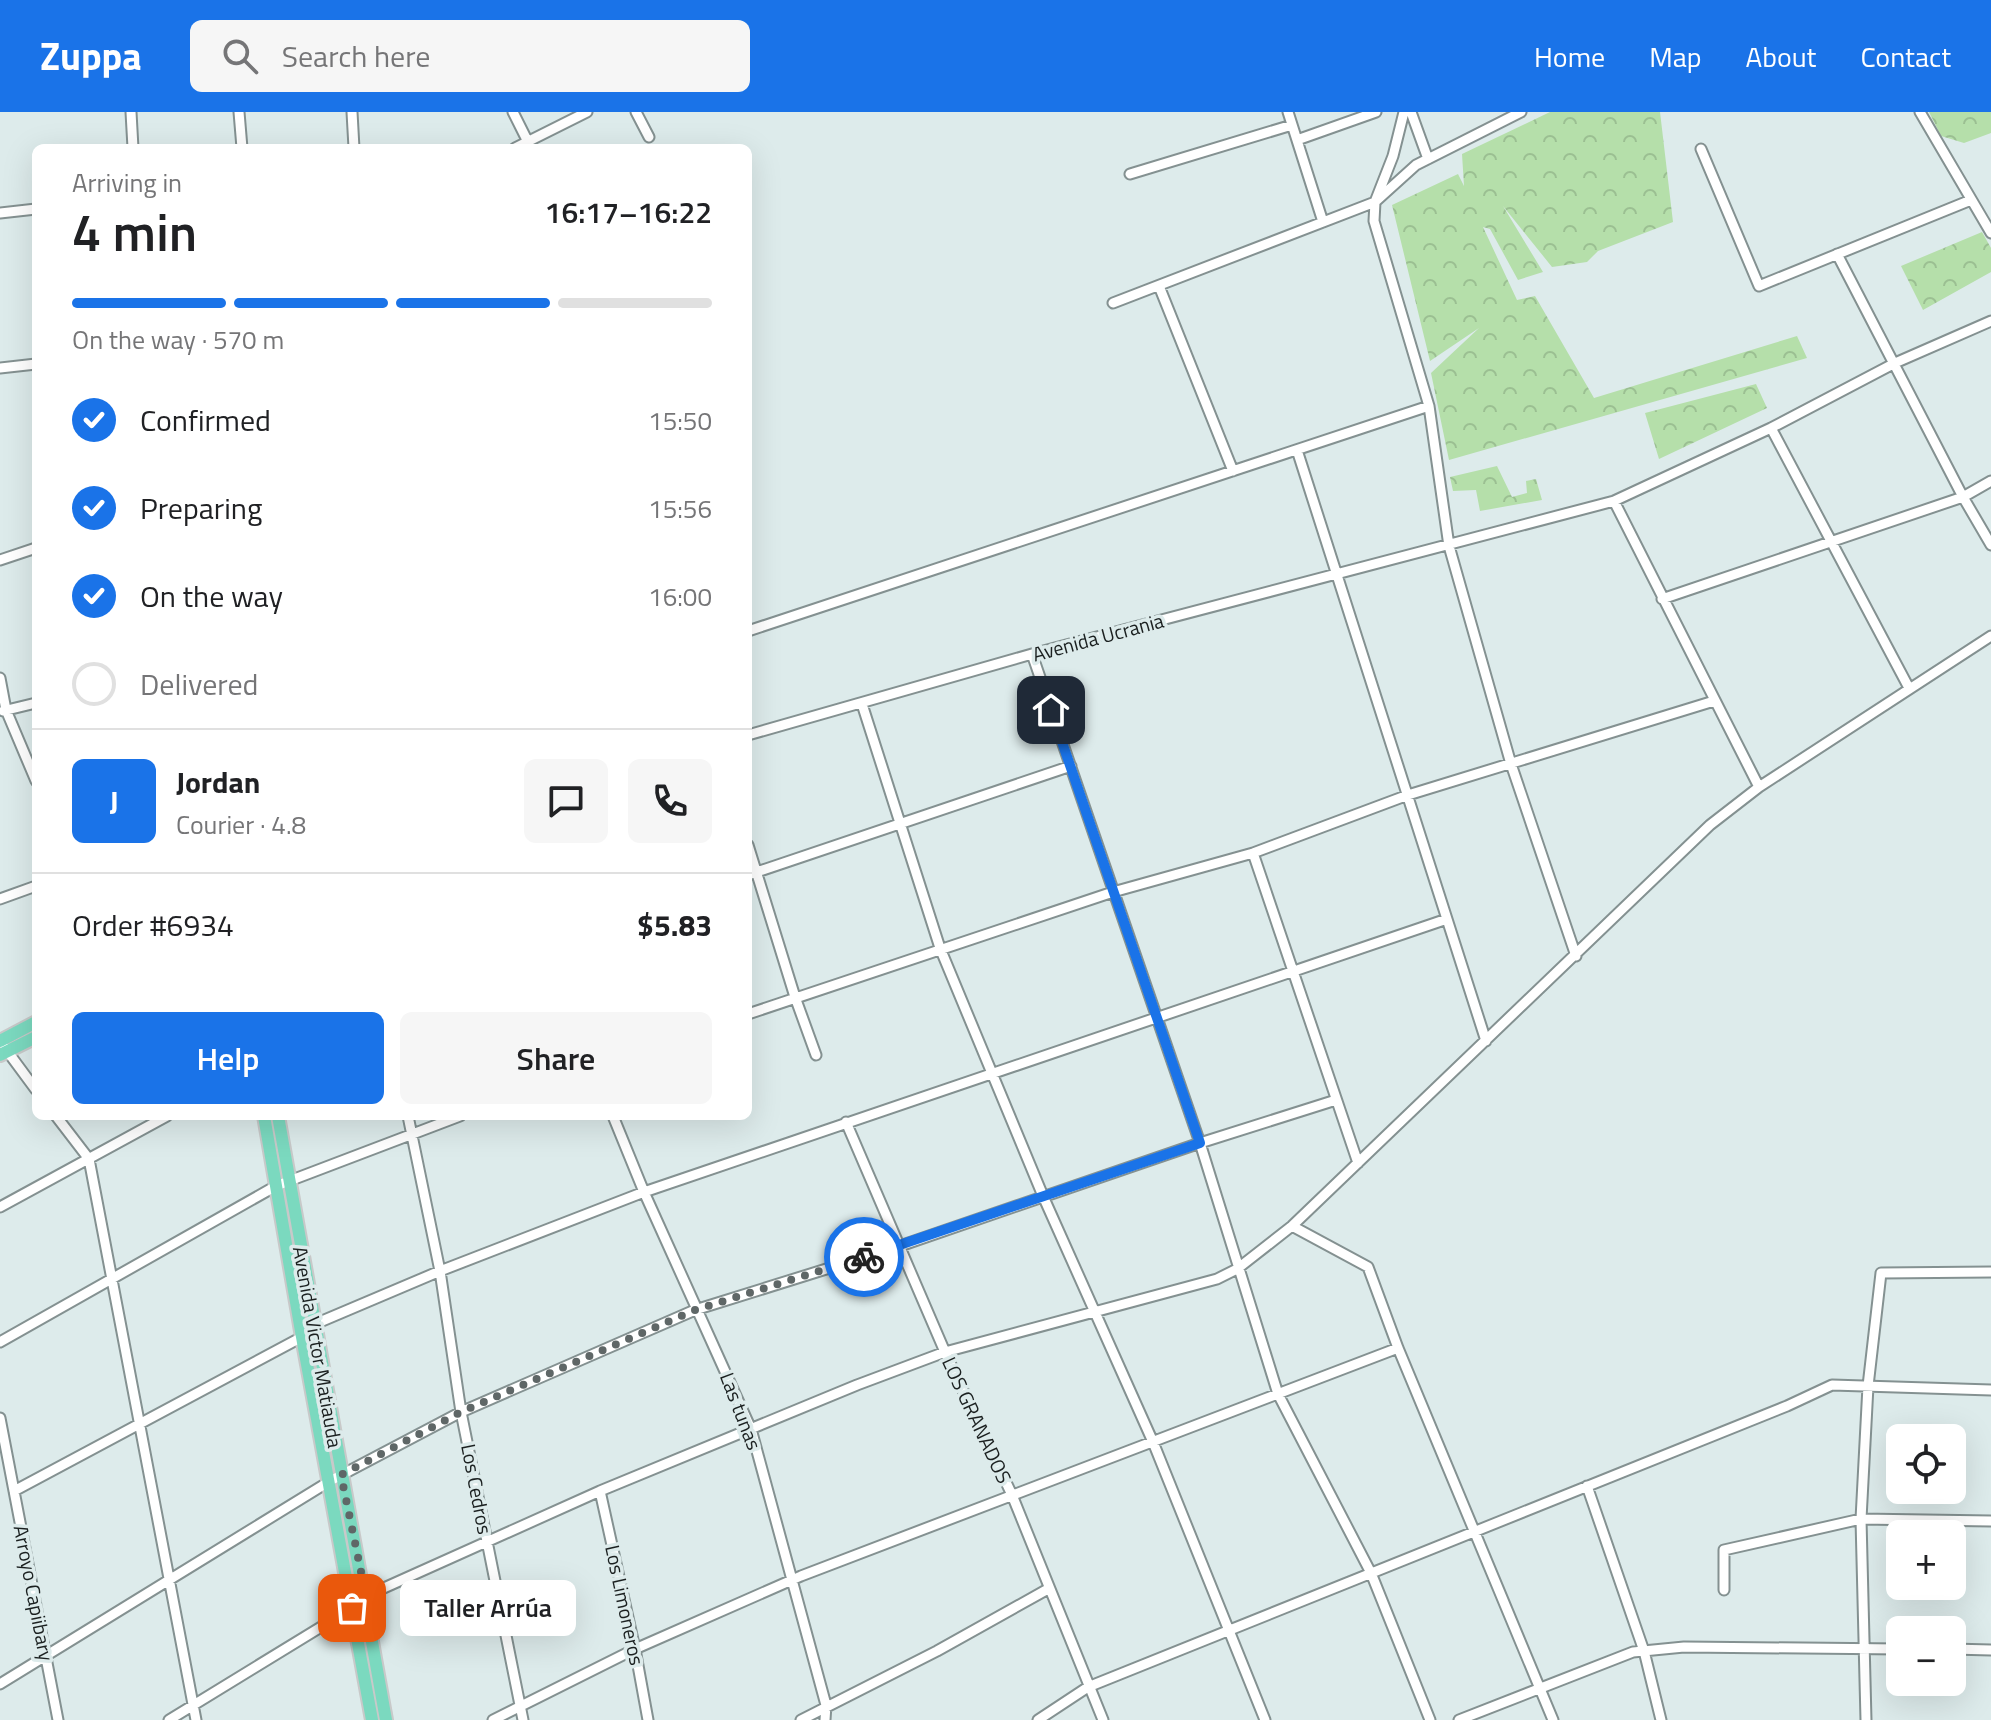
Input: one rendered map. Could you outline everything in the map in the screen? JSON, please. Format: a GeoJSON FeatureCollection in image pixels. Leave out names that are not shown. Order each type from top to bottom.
{"type":"FeatureCollection","features":[{"type":"Feature","properties":{"kind":"main road"},"geometry":{"type":"LineString","coordinates":[[2,1047],[32,1025]]}},
{"type":"Feature","properties":{"kind":"main road"},"geometry":{"type":"LineString","coordinates":[[2,1047],[32,1038]]}},
{"type":"Feature","properties":{"kind":"main road","name":"Avenida Victor Matiauda"},"geometry":{"type":"LineString","coordinates":[[265,1120],[315,1324],[352,1608],[372,1720]]}},
{"type":"Feature","properties":{"kind":"main road","name":"Avenida Victor Matiauda"},"geometry":{"type":"LineString","coordinates":[[278,1120],[282,1184],[302,1337],[366,1596],[386,1720]]}},
{"type":"Feature","properties":{"kind":"street"},"geometry":{"type":"LineString","coordinates":[[131,112],[133,144]]}},
{"type":"Feature","properties":{"kind":"street"},"geometry":{"type":"LineString","coordinates":[[239,112],[242,144]]}},
{"type":"Feature","properties":{"kind":"street"},"geometry":{"type":"LineString","coordinates":[[352,112],[354,144]]}},
{"type":"Feature","properties":{"kind":"street"},"geometry":{"type":"LineString","coordinates":[[513,112],[528,142]]}},
{"type":"Feature","properties":{"kind":"street"},"geometry":{"type":"LineString","coordinates":[[524,144],[587,112]]}},
{"type":"Feature","properties":{"kind":"street"},"geometry":{"type":"LineString","coordinates":[[636,112],[649,137]]}},
{"type":"Feature","properties":{"kind":"street"},"geometry":{"type":"LineString","coordinates":[[1288,112],[1323,222]]}},
{"type":"Feature","properties":{"kind":"street"},"geometry":{"type":"LineString","coordinates":[[1297,140],[1376,112]]}},
{"type":"Feature","properties":{"kind":"street"},"geometry":{"type":"LineString","coordinates":[[1404,112],[1393,156],[1375,202],[1374,221],[1429,406],[1449,546],[1511,764],[1576,956]]}},
{"type":"Feature","properties":{"kind":"street"},"geometry":{"type":"LineString","coordinates":[[1411,112],[1428,159]]}},
{"type":"Feature","properties":{"kind":"street"},"geometry":{"type":"LineString","coordinates":[[1113,303],[1375,202],[1416,165],[1521,112]]}},
{"type":"Feature","properties":{"kind":"street"},"geometry":{"type":"LineString","coordinates":[[1920,112],[1991,233]]}},
{"type":"Feature","properties":{"kind":"street"},"geometry":{"type":"LineString","coordinates":[[1130,174],[1292,125]]}},
{"type":"Feature","properties":{"kind":"street"},"geometry":{"type":"LineString","coordinates":[[1701,149],[1759,286],[1971,200]]}},
{"type":"Feature","properties":{"kind":"street"},"geometry":{"type":"LineString","coordinates":[[0,213],[32,209]]}},
{"type":"Feature","properties":{"kind":"street"},"geometry":{"type":"LineString","coordinates":[[1837,254],[1991,545]]}},
{"type":"Feature","properties":{"kind":"street"},"geometry":{"type":"LineString","coordinates":[[1159,286],[1233,471]]}},
{"type":"Feature","properties":{"kind":"street","name":"Avenida Ucrania"},"geometry":{"type":"LineString","coordinates":[[752,734],[1032,654],[1614,501],[1771,428],[1895,363],[1991,321]]}},
{"type":"Feature","properties":{"kind":"street"},"geometry":{"type":"LineString","coordinates":[[0,368],[32,364]]}},
{"type":"Feature","properties":{"kind":"street"},"geometry":{"type":"LineString","coordinates":[[752,630],[1429,406]]}},
{"type":"Feature","properties":{"kind":"street"},"geometry":{"type":"LineString","coordinates":[[1771,428],[1909,688]]}},
{"type":"Feature","properties":{"kind":"street"},"geometry":{"type":"LineString","coordinates":[[1297,450],[1486,1041]]}},
{"type":"Feature","properties":{"kind":"street"},"geometry":{"type":"LineString","coordinates":[[1662,599],[1963,497],[1991,481]]}},
{"type":"Feature","properties":{"kind":"street"},"geometry":{"type":"LineString","coordinates":[[1614,501],[1759,787]]}},
{"type":"Feature","properties":{"kind":"street"},"geometry":{"type":"LineString","coordinates":[[0,560],[32,549]]}},
{"type":"Feature","properties":{"kind":"street"},"geometry":{"type":"LineString","coordinates":[[169,1720],[352,1608],[366,1596],[600,1491],[945,1352],[1217,1279],[1237,1269],[1292,1226],[1710,825],[1759,787],[1991,636]]}},
{"type":"Feature","properties":{"kind":"street"},"geometry":{"type":"LineString","coordinates":[[1032,654],[1200,1143],[1278,1394],[1371,1573],[1430,1720]]}},
{"type":"Feature","properties":{"kind":"street"},"geometry":{"type":"LineString","coordinates":[[0,678],[3,711],[32,773]]}},
{"type":"Feature","properties":{"kind":"street"},"geometry":{"type":"LineString","coordinates":[[752,1013],[1113,892],[1253,853],[1408,795],[1714,701]]}},
{"type":"Feature","properties":{"kind":"street"},"geometry":{"type":"LineString","coordinates":[[3,711],[32,704]]}},
{"type":"Feature","properties":{"kind":"street"},"geometry":{"type":"LineString","coordinates":[[862,704],[940,948],[1043,1196],[1153,1442],[1265,1720]]}},
{"type":"Feature","properties":{"kind":"street"},"geometry":{"type":"LineString","coordinates":[[816,1055],[753,873],[1071,766]]}},
{"type":"Feature","properties":{"kind":"street"},"geometry":{"type":"LineString","coordinates":[[1253,853],[1358,1163]]}},
{"type":"Feature","properties":{"kind":"street"},"geometry":{"type":"LineString","coordinates":[[0,899],[32,887]]}},
{"type":"Feature","properties":{"kind":"street"},"geometry":{"type":"LineString","coordinates":[[14,1491],[302,1337],[315,1324],[440,1271],[644,1192],[1447,919]]}},
{"type":"Feature","properties":{"kind":"street"},"geometry":{"type":"LineString","coordinates":[[2,1047],[32,1085]]}},
{"type":"Feature","properties":{"kind":"street"},"geometry":{"type":"LineString","coordinates":[[0,1684],[335,1478],[461,1412],[699,1308],[900,1246],[1200,1143],[1336,1100]]}},
{"type":"Feature","properties":{"kind":"street"},"geometry":{"type":"LineString","coordinates":[[59,1120],[89,1159],[196,1720]]}},
{"type":"Feature","properties":{"kind":"street"},"geometry":{"type":"LineString","coordinates":[[0,1207],[160,1120]]}},
{"type":"Feature","properties":{"kind":"street","name":"Los Cedros"},"geometry":{"type":"LineString","coordinates":[[409,1120],[440,1271],[461,1412],[523,1720]]}},
{"type":"Feature","properties":{"kind":"street"},"geometry":{"type":"LineString","coordinates":[[0,1342],[282,1184],[450,1120]]}},
{"type":"Feature","properties":{"kind":"street","name":"Las tunas"},"geometry":{"type":"LineString","coordinates":[[615,1120],[751,1429],[826,1705],[825,1720]]}},
{"type":"Feature","properties":{"kind":"street","name":"LOS GRANADOS"},"geometry":{"type":"LineString","coordinates":[[846,1122],[945,1352],[1012,1495],[1103,1720]]}},
{"type":"Feature","properties":{"kind":"street"},"geometry":{"type":"LineString","coordinates":[[1292,1226],[1368,1267],[1398,1348],[1553,1720]]}},
{"type":"Feature","properties":{"kind":"street"},"geometry":{"type":"LineString","coordinates":[[1866,1720],[1861,1519],[1868,1386],[1881,1273],[1991,1272]]}},
{"type":"Feature","properties":{"kind":"street"},"geometry":{"type":"LineString","coordinates":[[493,1720],[635,1649],[792,1580],[1398,1348]]}},
{"type":"Feature","properties":{"kind":"street"},"geometry":{"type":"LineString","coordinates":[[1038,1720],[1088,1687],[1787,1406],[1832,1385],[1991,1390]]}},
{"type":"Feature","properties":{"kind":"street","name":"Arroyo Capiibary"},"geometry":{"type":"LineString","coordinates":[[0,1418],[58,1720]]}},
{"type":"Feature","properties":{"kind":"street"},"geometry":{"type":"LineString","coordinates":[[1587,1486],[1644,1651],[1661,1720]]}},
{"type":"Feature","properties":{"kind":"street","name":"Los Limoneros"},"geometry":{"type":"LineString","coordinates":[[600,1491],[648,1720]]}},
{"type":"Feature","properties":{"kind":"street"},"geometry":{"type":"LineString","coordinates":[[1724,1590],[1724,1550],[1861,1519],[1991,1521]]}},
{"type":"Feature","properties":{"kind":"street"},"geometry":{"type":"LineString","coordinates":[[801,1720],[937,1651],[1048,1589]]}},
{"type":"Feature","properties":{"kind":"street"},"geometry":{"type":"LineString","coordinates":[[1459,1720],[1633,1652],[1684,1647],[1886,1649]]}},
{"type":"Feature","properties":{"kind":"street"},"geometry":{"type":"LineString","coordinates":[[1966,1649],[1991,1650]]}},
{"type":"Feature","properties":{"kind":"green space"},"geometry":{"type":"Polygon","coordinates":[[[1550,112],[1660,112],[1673,222],[1598,251],[1587,262],[1552,267],[1503,206],[1543,272],[1518,280],[1490,229],[1483,227],[1517,300],[1535,296],[1594,398],[1797,336],[1807,358],[1449,460],[1431,373],[1479,328],[1430,361],[1392,205],[1458,174],[1464,186],[1462,154],[1550,112]]]}},
{"type":"Feature","properties":{"kind":"green space"},"geometry":{"type":"Polygon","coordinates":[[[1929,112],[1991,112],[1991,133],[1964,143],[1941,136],[1929,112]]]}},
{"type":"Feature","properties":{"kind":"green space"},"geometry":{"type":"Polygon","coordinates":[[[1982,232],[1991,248],[1991,272],[1923,310],[1901,266],[1982,232]]]}},
{"type":"Feature","properties":{"kind":"green space"},"geometry":{"type":"Polygon","coordinates":[[[1756,384],[1767,408],[1659,459],[1645,413],[1756,384]]]}},
{"type":"Feature","properties":{"kind":"green space"},"geometry":{"type":"Polygon","coordinates":[[[1497,466],[1512,497],[1527,493],[1526,481],[1536,479],[1542,500],[1480,511],[1476,490],[1453,491],[1450,477],[1497,466]]]}},
{"type":"Feature","properties":{"kind":"way so far"},"geometry":{"type":"LineString","coordinates":[[352,1608],[366,1596],[341,1475],[461,1412],[695,1310],[864,1257]]}},
{"type":"Feature","properties":{"kind":"place","name":"Taller Arrúa"},"geometry":{"type":"Point","coordinates":[352,1608]}},
{"type":"Feature","properties":{"kind":"route"},"geometry":{"type":"LineString","coordinates":[[864,1257],[1200,1143],[1051,710]]}}]}
